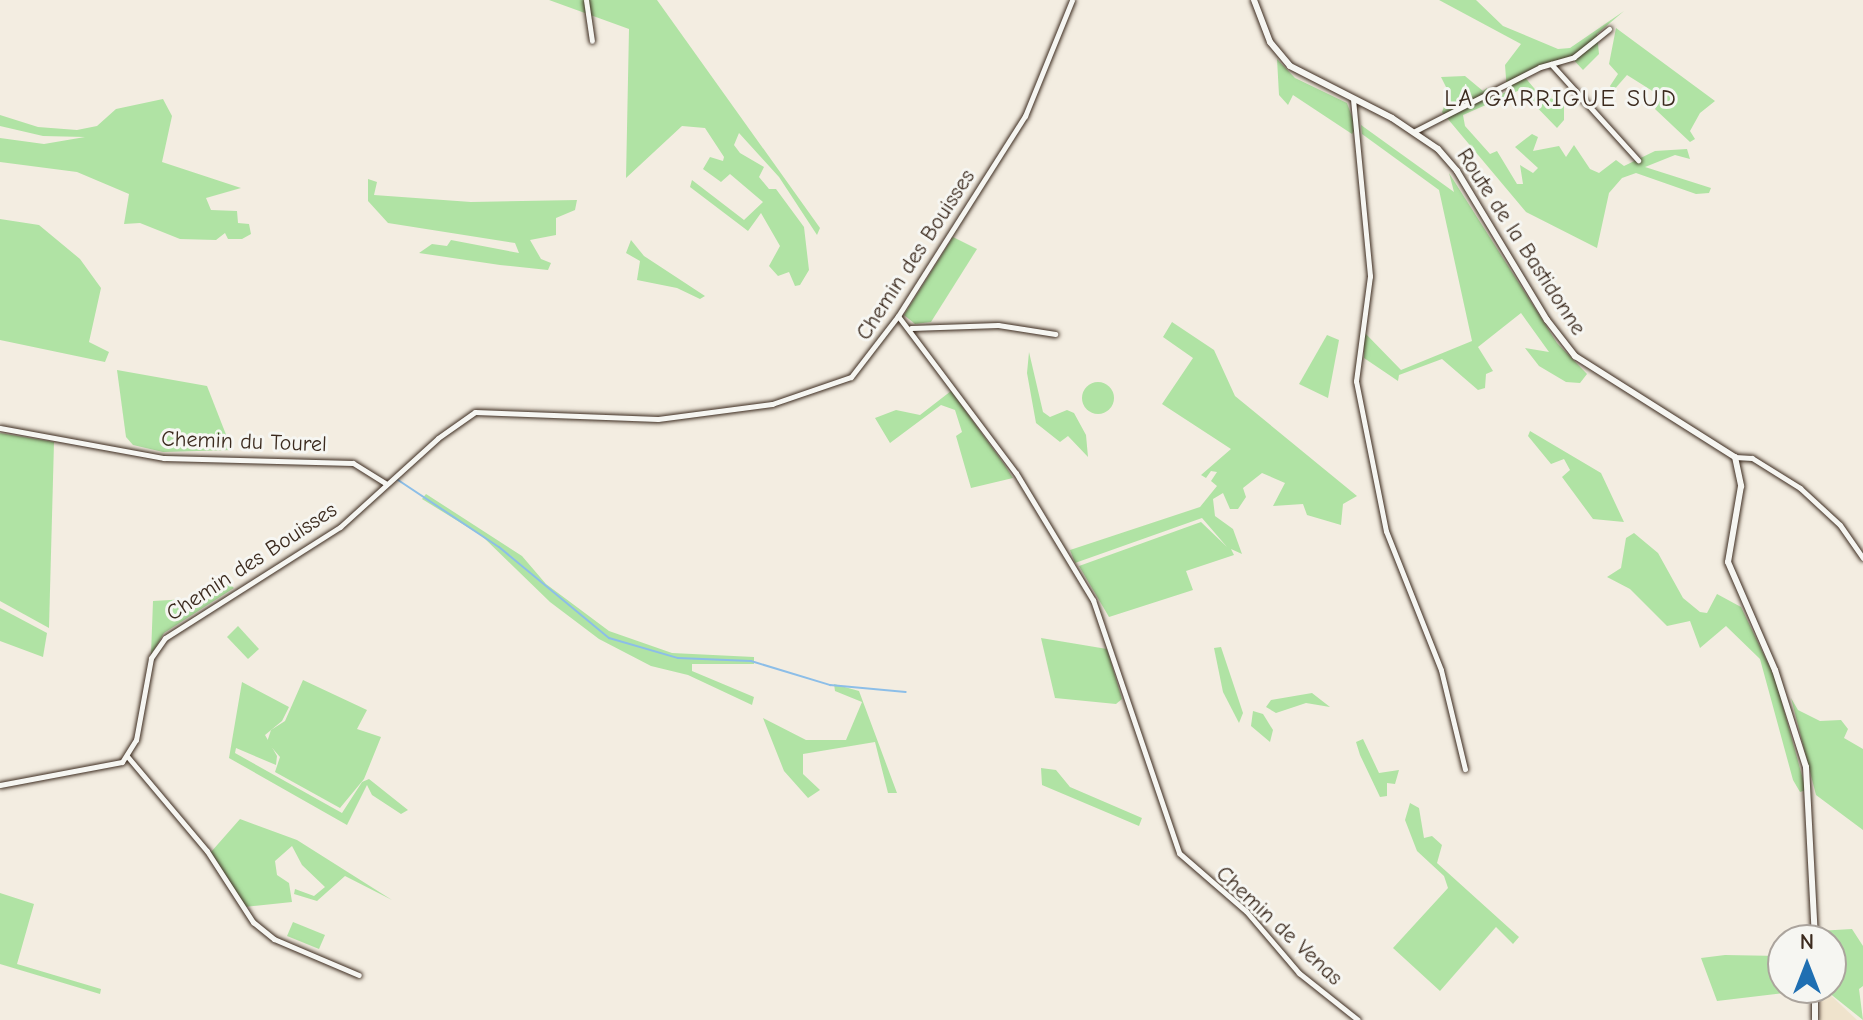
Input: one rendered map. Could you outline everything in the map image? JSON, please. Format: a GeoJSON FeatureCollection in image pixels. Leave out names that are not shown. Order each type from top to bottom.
{"type":"FeatureCollection","features":[{"type":"Feature","properties":{"kind":"street"},"geometry":{"type":"LineString","coordinates":[[586,0],[592,41]]}},
{"type":"Feature","properties":{"kind":"street","name":"Chemin des Bouisses"},"geometry":{"type":"LineString","coordinates":[[127,756],[136,740],[151,658],[165,638],[340,527],[386,484],[475,412],[627,421],[736,411],[796,398],[851,377],[898,316],[1025,116],[1072,0]]}},
{"type":"Feature","properties":{"kind":"street","name":"Route de la Bastidonne"},"geometry":{"type":"LineString","coordinates":[[1254,0],[1270,42],[1290,66],[1415,131],[1457,171],[1527,290],[1575,356],[1735,457]]}},
{"type":"Feature","properties":{"kind":"street"},"geometry":{"type":"LineString","coordinates":[[1415,131],[1551,64],[1574,57],[1609,29]]}},
{"type":"Feature","properties":{"kind":"street"},"geometry":{"type":"LineString","coordinates":[[1551,64],[1638,160]]}},
{"type":"Feature","properties":{"kind":"street"},"geometry":{"type":"LineString","coordinates":[[1353,99],[1370,276],[1356,381],[1386,531],[1441,670],[1465,769]]}},
{"type":"Feature","properties":{"kind":"street"},"geometry":{"type":"LineString","coordinates":[[898,316],[910,328],[998,325],[1055,334]]}},
{"type":"Feature","properties":{"kind":"street","name":"Chemin de Venas"},"geometry":{"type":"LineString","coordinates":[[910,328],[1016,473],[1093,600],[1180,854],[1246,911],[1299,973],[1358,1020]]}},
{"type":"Feature","properties":{"kind":"street","name":"Chemin du Tourel"},"geometry":{"type":"LineString","coordinates":[[0,428],[164,458],[353,463],[386,484]]}},
{"type":"Feature","properties":{"kind":"street"},"geometry":{"type":"LineString","coordinates":[[1815,924],[1806,767],[1775,670],[1728,562],[1741,486],[1735,457],[1752,458],[1800,488],[1840,525],[1863,558]]}},
{"type":"Feature","properties":{"kind":"street"},"geometry":{"type":"LineString","coordinates":[[0,785],[112,766],[127,756],[207,851],[253,922],[274,939],[359,975]]}},
{"type":"Feature","properties":{"kind":"shaded area"},"geometry":{"type":"Polygon","coordinates":[[[1820,1004],[1840,1004],[1857,1020],[1820,1020],[1820,1004]]]}},
{"type":"Feature","properties":{"kind":"green space"},"geometry":{"type":"Polygon","coordinates":[[[549,0],[657,0],[820,228],[817,235],[779,177],[739,133],[734,145],[740,153],[764,167],[759,177],[769,189],[776,189],[804,227],[809,270],[800,285],[795,286],[789,272],[778,276],[769,266],[780,246],[761,213],[748,231],[690,187],[692,180],[744,220],[763,202],[730,174],[721,182],[703,169],[710,157],[723,161],[724,157],[705,128],[682,126],[626,178],[629,29],[549,0]]]}},
{"type":"Feature","properties":{"kind":"green space"},"geometry":{"type":"Polygon","coordinates":[[[1439,0],[1476,0],[1503,26],[1558,49],[1570,48],[1624,11],[1597,34],[1599,54],[1583,70],[1571,57],[1523,75],[1539,94],[1564,103],[1564,120],[1557,128],[1520,90],[1463,115],[1465,126],[1490,154],[1497,151],[1517,184],[1523,184],[1520,165],[1533,173],[1538,168],[1515,147],[1532,134],[1538,137],[1533,151],[1559,146],[1566,157],[1574,145],[1590,169],[1599,173],[1616,160],[1624,166],[1655,151],[1687,149],[1690,159],[1675,155],[1645,167],[1711,188],[1709,193],[1696,194],[1636,173],[1622,178],[1609,193],[1597,248],[1526,212],[1442,112],[1449,93],[1441,77],[1465,76],[1483,91],[1487,88],[1492,100],[1507,91],[1505,65],[1521,44],[1439,0]]]}},
{"type":"Feature","properties":{"kind":"green space"},"geometry":{"type":"Polygon","coordinates":[[[1616,28],[1715,101],[1700,113],[1690,131],[1695,139],[1690,142],[1655,109],[1662,97],[1627,75],[1613,91],[1610,86],[1618,74],[1609,64],[1616,28]]]}},
{"type":"Feature","properties":{"kind":"green space"},"geometry":{"type":"Polygon","coordinates":[[[1277,59],[1295,78],[1347,103],[1356,128],[1352,134],[1293,95],[1288,105],[1279,95],[1277,59]]]}},
{"type":"Feature","properties":{"kind":"green space"},"geometry":{"type":"Polygon","coordinates":[[[163,99],[172,116],[162,162],[241,188],[206,198],[211,210],[237,211],[238,223],[249,224],[251,234],[242,239],[228,239],[225,233],[216,240],[180,239],[140,223],[124,224],[129,194],[77,172],[0,162],[0,138],[44,144],[85,137],[43,136],[0,126],[0,115],[38,127],[77,130],[97,126],[116,109],[163,99]]]}},
{"type":"Feature","properties":{"kind":"green space"},"geometry":{"type":"Polygon","coordinates":[[[1361,125],[1454,192],[1449,173],[1557,343],[1587,374],[1580,383],[1566,382],[1539,366],[1525,348],[1549,352],[1521,313],[1478,347],[1493,371],[1486,374],[1485,388],[1478,390],[1442,359],[1399,375],[1398,381],[1364,358],[1364,332],[1401,370],[1472,341],[1439,190],[1362,134],[1361,125]]]}},
{"type":"Feature","properties":{"kind":"green space"},"geometry":{"type":"Polygon","coordinates":[[[368,179],[377,182],[374,195],[471,202],[577,200],[575,210],[556,218],[556,235],[530,240],[541,259],[551,263],[548,270],[419,253],[432,244],[447,246],[451,240],[519,253],[515,243],[388,223],[368,201],[368,179]]]}},
{"type":"Feature","properties":{"kind":"green space"},"geometry":{"type":"Polygon","coordinates":[[[0,219],[39,225],[80,259],[101,288],[89,342],[109,352],[105,362],[0,340],[0,219]]]}},
{"type":"Feature","properties":{"kind":"green space"},"geometry":{"type":"Polygon","coordinates":[[[953,237],[977,249],[931,322],[915,324],[904,315],[953,237]]]}},
{"type":"Feature","properties":{"kind":"green space"},"geometry":{"type":"Polygon","coordinates":[[[631,240],[644,256],[705,296],[700,299],[677,288],[637,280],[640,261],[626,253],[631,240]]]}},
{"type":"Feature","properties":{"kind":"green space"},"geometry":{"type":"Polygon","coordinates":[[[1172,322],[1214,350],[1235,396],[1357,496],[1343,504],[1341,525],[1307,515],[1303,504],[1273,506],[1285,483],[1262,473],[1243,488],[1246,497],[1238,509],[1230,509],[1223,493],[1213,499],[1215,516],[1233,529],[1242,554],[1231,549],[1234,555],[1186,571],[1193,590],[1109,617],[1079,566],[1201,522],[1227,547],[1202,518],[1075,563],[1070,550],[1200,507],[1217,486],[1211,481],[1217,472],[1211,471],[1206,478],[1201,475],[1231,449],[1162,404],[1193,358],[1163,337],[1172,322]]]}},
{"type":"Feature","properties":{"kind":"green space"},"geometry":{"type":"Polygon","coordinates":[[[1327,335],[1339,340],[1328,398],[1299,384],[1327,335]]]}},
{"type":"Feature","properties":{"kind":"green space"},"geometry":{"type":"Polygon","coordinates":[[[1029,352],[1043,412],[1050,417],[1067,410],[1074,413],[1086,435],[1088,457],[1068,436],[1060,442],[1036,423],[1027,373],[1029,352]]]}},
{"type":"Feature","properties":{"kind":"green space"},"geometry":{"type":"Polygon","coordinates":[[[117,370],[207,386],[232,450],[163,452],[133,445],[126,437],[117,370]]]}},
{"type":"Feature","properties":{"kind":"green space"},"geometry":{"type":"Polygon","coordinates":[[[1098,382],[1109,387],[1114,398],[1109,409],[1098,414],[1087,409],[1082,398],[1087,387],[1098,382]]]}},
{"type":"Feature","properties":{"kind":"green space"},"geometry":{"type":"Polygon","coordinates":[[[951,391],[1013,478],[971,488],[956,436],[962,432],[955,410],[941,405],[890,443],[875,418],[896,410],[920,415],[951,391]]]}},
{"type":"Feature","properties":{"kind":"green space"},"geometry":{"type":"Polygon","coordinates":[[[1530,431],[1601,473],[1624,522],[1593,519],[1562,477],[1570,470],[1564,459],[1551,464],[1528,436],[1530,431]]]}},
{"type":"Feature","properties":{"kind":"green space"},"geometry":{"type":"Polygon","coordinates":[[[0,433],[54,442],[49,628],[0,601],[0,433]]]}},
{"type":"Feature","properties":{"kind":"green space"},"geometry":{"type":"Polygon","coordinates":[[[426,494],[522,556],[546,584],[609,631],[672,653],[754,657],[754,664],[692,664],[692,671],[754,697],[752,705],[688,675],[651,666],[599,639],[550,602],[482,536],[422,499],[426,494]]]}},
{"type":"Feature","properties":{"kind":"green space"},"geometry":{"type":"Polygon","coordinates":[[[1634,533],[1658,553],[1683,598],[1700,612],[1707,613],[1717,594],[1741,607],[1775,678],[1806,790],[1800,792],[1793,780],[1760,659],[1726,626],[1700,648],[1690,621],[1667,626],[1630,589],[1607,577],[1621,568],[1626,538],[1634,533]]]}},
{"type":"Feature","properties":{"kind":"green space"},"geometry":{"type":"Polygon","coordinates":[[[228,583],[234,588],[164,633],[151,655],[153,601],[204,598],[228,583]]]}},
{"type":"Feature","properties":{"kind":"green space"},"geometry":{"type":"Polygon","coordinates":[[[0,608],[47,633],[43,657],[0,641],[0,608]]]}},
{"type":"Feature","properties":{"kind":"green space"},"geometry":{"type":"Polygon","coordinates":[[[238,626],[259,649],[248,659],[227,637],[238,626]]]}},
{"type":"Feature","properties":{"kind":"green space"},"geometry":{"type":"Polygon","coordinates":[[[1041,638],[1107,649],[1122,699],[1116,704],[1055,698],[1041,638]]]}},
{"type":"Feature","properties":{"kind":"green space"},"geometry":{"type":"Polygon","coordinates":[[[1221,647],[1243,713],[1239,723],[1223,692],[1214,648],[1221,647]]]}},
{"type":"Feature","properties":{"kind":"green space"},"geometry":{"type":"Polygon","coordinates":[[[303,680],[367,710],[357,729],[381,737],[364,779],[340,808],[275,772],[280,757],[267,742],[271,730],[285,721],[303,680]]]}},
{"type":"Feature","properties":{"kind":"green space"},"geometry":{"type":"Polygon","coordinates":[[[242,682],[289,707],[282,721],[265,735],[277,756],[276,765],[236,748],[235,753],[342,813],[362,782],[369,779],[408,810],[401,814],[372,795],[367,785],[347,825],[229,758],[242,682]]]}},
{"type":"Feature","properties":{"kind":"green space"},"geometry":{"type":"Polygon","coordinates":[[[834,684],[859,691],[897,793],[888,793],[875,742],[803,754],[803,774],[820,790],[808,798],[784,771],[763,718],[806,740],[846,740],[862,702],[835,691],[834,684]]]}},
{"type":"Feature","properties":{"kind":"green space"},"geometry":{"type":"Polygon","coordinates":[[[1312,693],[1330,707],[1306,703],[1276,713],[1266,707],[1271,700],[1312,693]]]}},
{"type":"Feature","properties":{"kind":"green space"},"geometry":{"type":"Polygon","coordinates":[[[1791,698],[1798,710],[1820,721],[1841,720],[1848,729],[1844,738],[1863,749],[1863,830],[1816,795],[1791,698]]]}},
{"type":"Feature","properties":{"kind":"green space"},"geometry":{"type":"Polygon","coordinates":[[[1253,711],[1263,714],[1273,730],[1270,742],[1251,726],[1253,711]]]}},
{"type":"Feature","properties":{"kind":"green space"},"geometry":{"type":"Polygon","coordinates":[[[1363,739],[1379,773],[1399,770],[1395,784],[1387,783],[1387,796],[1380,797],[1360,755],[1356,742],[1363,739]]]}},
{"type":"Feature","properties":{"kind":"green space"},"geometry":{"type":"Polygon","coordinates":[[[1041,768],[1056,770],[1070,787],[1142,818],[1139,826],[1042,785],[1041,768]]]}},
{"type":"Feature","properties":{"kind":"green space"},"geometry":{"type":"Polygon","coordinates":[[[1410,803],[1419,808],[1424,838],[1432,836],[1442,845],[1437,863],[1519,937],[1513,944],[1496,927],[1440,991],[1393,948],[1448,888],[1444,876],[1417,851],[1405,820],[1410,803]]]}},
{"type":"Feature","properties":{"kind":"green space"},"geometry":{"type":"Polygon","coordinates":[[[240,819],[297,840],[392,900],[345,876],[317,901],[294,894],[295,889],[314,896],[325,887],[302,865],[292,846],[275,861],[277,875],[289,883],[292,902],[244,907],[211,852],[240,819]]]}},
{"type":"Feature","properties":{"kind":"green space"},"geometry":{"type":"Polygon","coordinates":[[[0,893],[34,904],[17,964],[101,989],[100,994],[0,964],[0,893]]]}},
{"type":"Feature","properties":{"kind":"green space"},"geometry":{"type":"Polygon","coordinates":[[[293,922],[325,935],[319,949],[287,936],[293,922]]]}},
{"type":"Feature","properties":{"kind":"green space"},"geometry":{"type":"Polygon","coordinates":[[[1847,929],[1852,929],[1863,946],[1863,986],[1859,989],[1863,1020],[1843,1004],[1847,1004],[1847,929]]]}},
{"type":"Feature","properties":{"kind":"green space"},"geometry":{"type":"Polygon","coordinates":[[[1767,956],[1767,995],[1717,1001],[1701,958],[1767,956]]]}},
{"type":"Feature","properties":{"kind":"waterway"},"geometry":{"type":"LineString","coordinates":[[398,480],[499,547],[609,638],[678,658],[751,661],[830,685],[906,692]]}},
{"type":"Feature","properties":{"kind":"district","name":"LA GARRIGUE SUD"},"geometry":{"type":"Point","coordinates":[1561,99]}}]}
